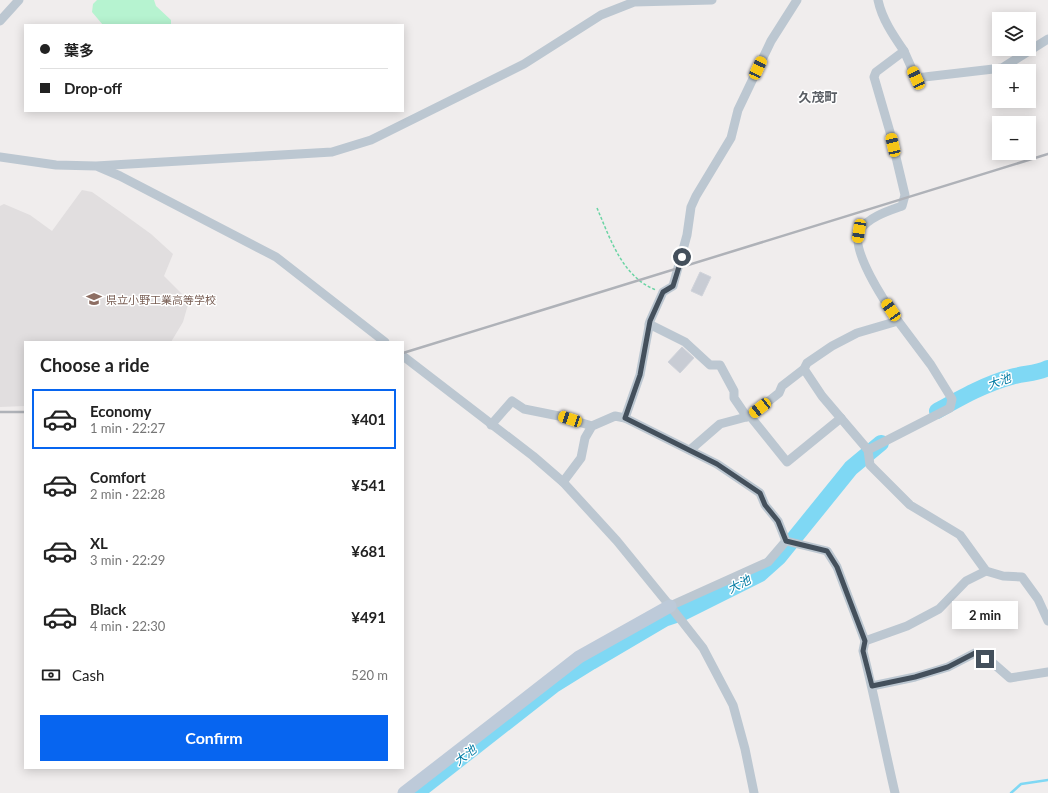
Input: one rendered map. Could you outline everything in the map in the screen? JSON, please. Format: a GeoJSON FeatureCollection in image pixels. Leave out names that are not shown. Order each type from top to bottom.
{"type":"FeatureCollection","features":[{"type":"Feature","properties":{"kind":"street"},"geometry":{"type":"LineString","coordinates":[[0,21],[20,0]]}},
{"type":"Feature","properties":{"kind":"street"},"geometry":{"type":"LineString","coordinates":[[0,157],[56,165],[96,166],[332,152],[371,140],[524,64],[608,12],[634,2],[712,0]]}},
{"type":"Feature","properties":{"kind":"street"},"geometry":{"type":"LineString","coordinates":[[625,418],[640,375],[649,324],[663,292],[673,286],[687,235],[691,207],[730,138],[738,110],[771,41],[797,0]]}},
{"type":"Feature","properties":{"kind":"street"},"geometry":{"type":"LineString","coordinates":[[878,0],[889,28],[904,51],[916,78],[1002,68],[1048,38]]}},
{"type":"Feature","properties":{"kind":"street"},"geometry":{"type":"LineString","coordinates":[[868,450],[950,408],[952,399],[931,365],[898,321],[876,287],[857,243],[859,231],[868,222],[902,206],[905,195],[890,132],[874,77],[876,72],[904,51]]}},
{"type":"Feature","properties":{"kind":"street"},"geometry":{"type":"LineString","coordinates":[[96,166],[127,179],[276,257],[384,341]]}},
{"type":"Feature","properties":{"kind":"street"},"geometry":{"type":"LineString","coordinates":[[690,450],[720,424],[748,416],[780,393],[782,386],[804,369],[806,363],[857,333],[898,321]]}},
{"type":"Feature","properties":{"kind":"street"},"geometry":{"type":"LineString","coordinates":[[649,324],[685,342],[710,365],[720,365],[734,391],[734,398],[786,462],[841,418]]}},
{"type":"Feature","properties":{"kind":"street"},"geometry":{"type":"LineString","coordinates":[[404,357],[533,456],[564,482],[617,541],[670,606],[703,648],[733,705],[745,749],[754,793]]}},
{"type":"Feature","properties":{"kind":"street"},"geometry":{"type":"LineString","coordinates":[[804,369],[822,396],[868,450],[870,465],[910,505],[960,535],[986,571],[1003,576],[1022,577],[1038,599],[1048,621]]}},
{"type":"Feature","properties":{"kind":"street"},"geometry":{"type":"LineString","coordinates":[[491,425],[512,401],[524,409],[559,416],[592,426]]}},
{"type":"Feature","properties":{"kind":"street"},"geometry":{"type":"LineString","coordinates":[[564,482],[581,458],[585,438],[592,426],[615,416],[625,418],[717,464],[760,493],[765,505],[778,521],[786,541]]}},
{"type":"Feature","properties":{"kind":"street"},"geometry":{"type":"LineString","coordinates":[[404,793],[579,657],[670,606],[768,562],[786,541]]}},
{"type":"Feature","properties":{"kind":"street"},"geometry":{"type":"LineString","coordinates":[[786,541],[827,551],[837,567],[865,641],[863,651],[895,793]]}},
{"type":"Feature","properties":{"kind":"street"},"geometry":{"type":"LineString","coordinates":[[865,641],[906,626],[939,609],[966,582],[986,571]]}},
{"type":"Feature","properties":{"kind":"street"},"geometry":{"type":"LineString","coordinates":[[872,686],[915,677],[948,667],[975,653],[994,664],[1010,678],[1048,672]]}},
{"type":"Feature","properties":{"kind":"path"},"geometry":{"type":"LineString","coordinates":[[597,208],[619,257],[629,272],[652,289],[663,292]]}},
{"type":"Feature","properties":{"kind":"shaded area","name":"県立小野工業高等学校"},"geometry":{"type":"Polygon","coordinates":[[[82,190],[92,192],[151,234],[173,254],[164,276],[189,301],[183,322],[172,341],[24,341],[24,406],[0,407],[0,206],[4,204],[30,215],[52,231],[82,190]]]}},
{"type":"Feature","properties":{"kind":"green space"},"geometry":{"type":"Polygon","coordinates":[[[97,0],[154,0],[156,6],[171,20],[171,24],[102,24],[92,12],[93,4],[97,0]]]}},
{"type":"Feature","properties":{"kind":"building"},"geometry":{"type":"Polygon","coordinates":[[[700,272],[711,277],[702,296],[691,291],[700,272]]]}},
{"type":"Feature","properties":{"kind":"building"},"geometry":{"type":"Polygon","coordinates":[[[682,347],[694,358],[680,373],[668,362],[682,347]]]}},
{"type":"Feature","properties":{"kind":"waterway","name":"大池"},"geometry":{"type":"LineString","coordinates":[[937,411],[992,383],[1048,368]]}},
{"type":"Feature","properties":{"kind":"waterway","name":"大池"},"geometry":{"type":"LineString","coordinates":[[416,793],[554,685],[664,619],[682,613],[760,574],[779,557],[851,468],[881,443]]}},
{"type":"Feature","properties":{"kind":"waterway"},"geometry":{"type":"LineString","coordinates":[[1011,793],[1021,784],[1048,780]]}},
{"type":"Feature","properties":{"kind":"railway"},"geometry":{"type":"LineString","coordinates":[[404,353],[1048,154]]}},
{"type":"Feature","properties":{"kind":"railway"},"geometry":{"type":"LineString","coordinates":[[0,412],[24,412]]}},
{"type":"Feature","properties":{"kind":"place","name":"県立小野工業高等学校"},"geometry":{"type":"Point","coordinates":[94,299]}},
{"type":"Feature","properties":{"kind":"district","name":"久茂町"},"geometry":{"type":"Point","coordinates":[818,97]}},
{"type":"Feature","properties":{"kind":"route"},"geometry":{"type":"LineString","coordinates":[[682,257],[673,286],[663,292],[650,321],[640,375],[625,418],[717,464],[760,493],[765,505],[778,521],[786,541],[827,551],[837,567],[865,641],[863,651],[872,686],[915,677],[948,667],[975,653],[985,659]]}}]}
